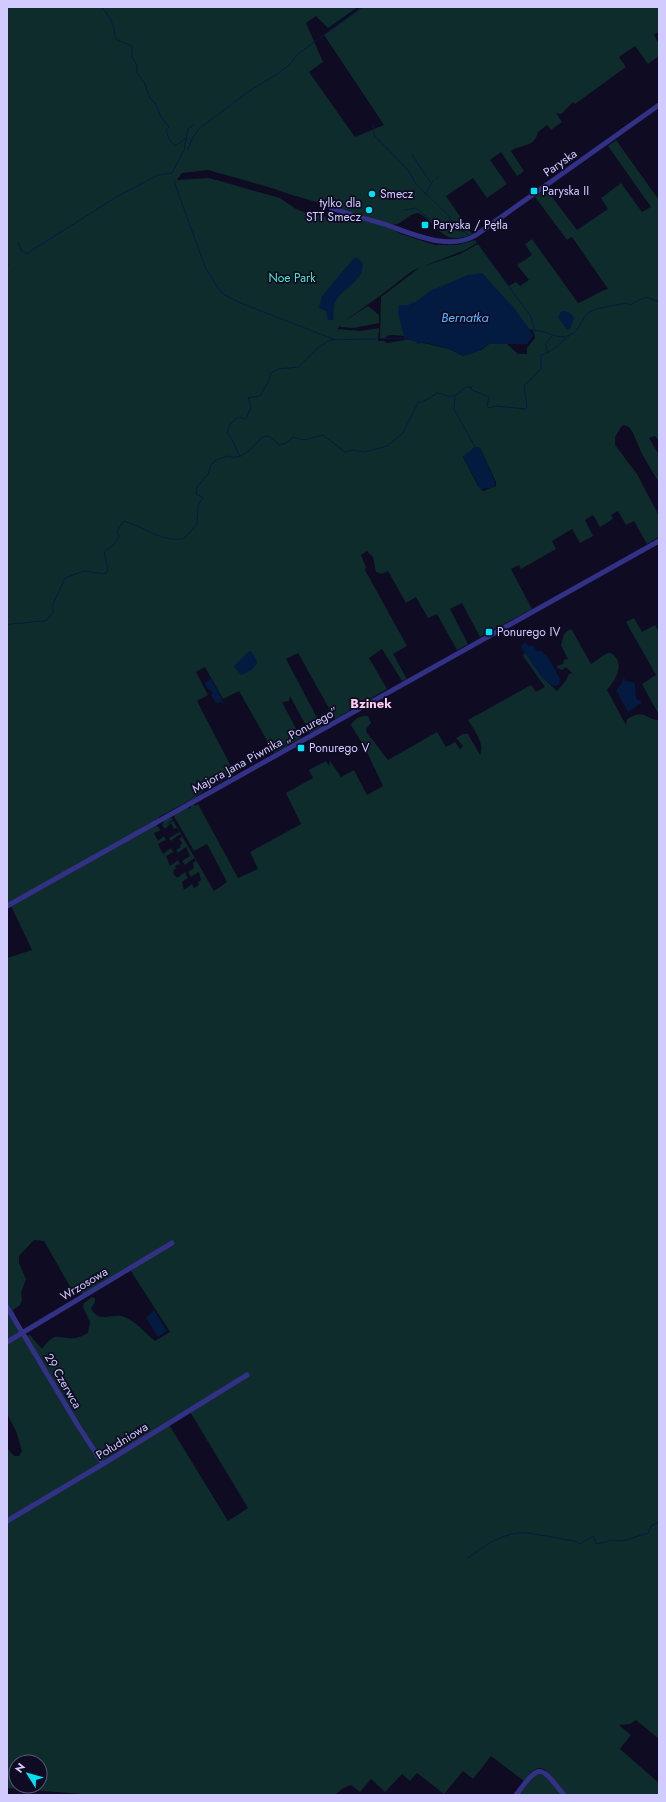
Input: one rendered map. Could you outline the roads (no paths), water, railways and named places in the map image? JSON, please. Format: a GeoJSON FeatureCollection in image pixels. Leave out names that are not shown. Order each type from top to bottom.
{"type":"FeatureCollection","features":[{"type":"Feature","properties":{"kind":"street","name":"Paryska"},"geometry":{"type":"LineString","coordinates":[[331,208],[425,237],[445,241],[471,238],[659,105]]}},
{"type":"Feature","properties":{"kind":"street","name":"Majora Jana Piwnika „Ponurego”"},"geometry":{"type":"LineString","coordinates":[[7,906],[659,541]]}},
{"type":"Feature","properties":{"kind":"street","name":"Wrzosowa"},"geometry":{"type":"LineString","coordinates":[[7,1342],[172,1243]]}},
{"type":"Feature","properties":{"kind":"street","name":"29 Czerwca"},"geometry":{"type":"LineString","coordinates":[[7,1307],[77,1424],[103,1464]]}},
{"type":"Feature","properties":{"kind":"street","name":"Południowa"},"geometry":{"type":"LineString","coordinates":[[7,1521],[247,1375]]}},
{"type":"Feature","properties":{"kind":"street"},"geometry":{"type":"LineString","coordinates":[[516,1795],[530,1776],[535,1771],[539,1770],[544,1771],[548,1775],[564,1795]]}},
{"type":"Feature","properties":{"kind":"water"},"geometry":{"type":"Polygon","coordinates":[[[354,258],[357,258],[362,262],[363,268],[361,273],[358,278],[339,296],[334,306],[333,320],[328,320],[326,311],[319,308],[322,296],[354,258]]]}},
{"type":"Feature","properties":{"kind":"water","name":"Bernatka"},"geometry":{"type":"Polygon","coordinates":[[[482,273],[513,307],[531,331],[533,336],[527,344],[489,344],[476,352],[463,356],[450,349],[423,342],[419,344],[412,340],[405,340],[398,313],[399,305],[408,305],[417,301],[430,291],[468,275],[482,273]]]}},
{"type":"Feature","properties":{"kind":"water"},"geometry":{"type":"Polygon","coordinates":[[[563,311],[569,312],[574,318],[570,329],[567,330],[558,317],[563,311]]]}},
{"type":"Feature","properties":{"kind":"water"},"geometry":{"type":"Polygon","coordinates":[[[475,447],[480,448],[495,482],[495,485],[491,488],[481,490],[463,457],[475,447]]]}},
{"type":"Feature","properties":{"kind":"water"},"geometry":{"type":"Polygon","coordinates":[[[525,642],[527,645],[533,646],[537,651],[542,651],[546,654],[560,679],[559,685],[553,686],[541,676],[522,649],[522,645],[525,642]]]}},
{"type":"Feature","properties":{"kind":"water"},"geometry":{"type":"Polygon","coordinates":[[[249,651],[251,651],[256,659],[257,664],[250,671],[241,675],[234,666],[249,651]]]}},
{"type":"Feature","properties":{"kind":"water"},"geometry":{"type":"Polygon","coordinates":[[[624,676],[625,681],[633,682],[635,684],[636,699],[641,701],[641,703],[628,712],[616,690],[622,683],[624,676]]]}},
{"type":"Feature","properties":{"kind":"water"},"geometry":{"type":"Polygon","coordinates":[[[211,679],[224,703],[216,703],[211,695],[213,692],[209,690],[204,683],[211,679]]]}},
{"type":"Feature","properties":{"kind":"water"},"geometry":{"type":"Polygon","coordinates":[[[154,1310],[167,1331],[158,1337],[146,1318],[154,1310]]]}},
{"type":"Feature","properties":{"kind":"waterway"},"geometry":{"type":"LineString","coordinates":[[102,7],[112,22],[115,39],[132,46],[132,57],[137,65],[137,73],[144,82],[150,98],[155,103],[161,117],[169,127],[166,130],[169,139],[175,146],[186,138]]}},
{"type":"Feature","properties":{"kind":"waterway"},"geometry":{"type":"LineString","coordinates":[[188,149],[193,137],[200,128],[248,92],[288,66],[298,54],[362,7]]}},
{"type":"Feature","properties":{"kind":"waterway"},"geometry":{"type":"LineString","coordinates":[[373,123],[374,135],[408,170],[416,184],[449,216],[454,229]]}},
{"type":"Feature","properties":{"kind":"waterway"},"geometry":{"type":"LineString","coordinates":[[18,242],[21,250],[26,254],[118,196],[158,175],[172,173],[184,150],[188,129],[193,125]]}},
{"type":"Feature","properties":{"kind":"waterway"},"geometry":{"type":"LineString","coordinates":[[412,155],[431,183]]}},
{"type":"Feature","properties":{"kind":"waterway"},"geometry":{"type":"LineString","coordinates":[[436,179],[439,176]]}},
{"type":"Feature","properties":{"kind":"waterway"},"geometry":{"type":"LineString","coordinates":[[174,181],[205,267],[223,294],[243,304],[333,339]]}},
{"type":"Feature","properties":{"kind":"waterway"},"geometry":{"type":"LineString","coordinates":[[425,194],[433,181]]}},
{"type":"Feature","properties":{"kind":"waterway"},"geometry":{"type":"LineString","coordinates":[[404,210],[416,208],[435,224],[465,232],[468,235]]}},
{"type":"Feature","properties":{"kind":"waterway"},"geometry":{"type":"LineString","coordinates":[[483,251],[531,317],[535,330]]}},
{"type":"Feature","properties":{"kind":"waterway","name":"Bernatka"},"geometry":{"type":"LineString","coordinates":[[532,332],[541,331],[555,336],[565,337],[573,333],[587,314],[595,310],[626,303],[630,305],[646,297],[659,301]]}},
{"type":"Feature","properties":{"kind":"waterway"},"geometry":{"type":"LineString","coordinates":[[548,353],[545,344],[552,336]]}},
{"type":"Feature","properties":{"kind":"waterway","name":"Bernatka"},"geometry":{"type":"LineString","coordinates":[[7,626],[9,624],[46,621],[53,612],[53,604],[65,578],[84,571],[105,574],[108,570],[104,552],[112,546],[119,537],[117,531],[124,521],[161,537],[169,539],[185,538],[197,524],[198,505],[203,498],[196,494],[197,487],[208,474],[211,465],[216,460],[227,456],[242,456],[265,436],[270,437],[280,445],[286,443],[293,437],[304,440],[323,435],[345,452],[352,450],[365,452],[387,446],[403,433],[418,403],[437,393],[453,396],[468,387],[471,387],[472,390],[489,397],[487,406],[489,408],[496,406],[526,409],[527,406],[524,386],[541,369],[541,355],[553,349],[569,336]]}},
{"type":"Feature","properties":{"kind":"waterway"},"geometry":{"type":"LineString","coordinates":[[240,456],[227,433],[229,425],[238,417],[246,419],[251,407],[248,398],[260,396],[271,373],[278,369],[299,367],[316,349],[330,340],[406,338]]}},
{"type":"Feature","properties":{"kind":"waterway"},"geometry":{"type":"LineString","coordinates":[[455,396],[454,409],[475,447]]}},
{"type":"Feature","properties":{"kind":"waterway"},"geometry":{"type":"LineString","coordinates":[[468,1558],[492,1542],[511,1534],[523,1533],[538,1535],[574,1541],[580,1544],[593,1536],[596,1544],[611,1540],[623,1541],[648,1533],[651,1526],[659,1522]]}},
{"type":"Feature","properties":{"kind":"place","name":"Paryska II"},"geometry":{"type":"Point","coordinates":[534,191]}},
{"type":"Feature","properties":{"kind":"place","name":"Smecz"},"geometry":{"type":"Point","coordinates":[372,194]}},
{"type":"Feature","properties":{"kind":"place","name":"tylko dla STT Smecz"},"geometry":{"type":"Point","coordinates":[369,210]}},
{"type":"Feature","properties":{"kind":"place","name":"Paryska / Pętla"},"geometry":{"type":"Point","coordinates":[425,225]}},
{"type":"Feature","properties":{"kind":"place","name":"Ponurego IV"},"geometry":{"type":"Point","coordinates":[489,632]}},
{"type":"Feature","properties":{"kind":"place","name":"Ponurego V"},"geometry":{"type":"Point","coordinates":[301,748]}},
{"type":"Feature","properties":{"kind":"district","name":"Bzinek"},"geometry":{"type":"Point","coordinates":[371,703]}},
{"type":"Feature","properties":{"kind":"park label","name":"Noe Park"},"geometry":{"type":"Point","coordinates":[292,278]}}]}
